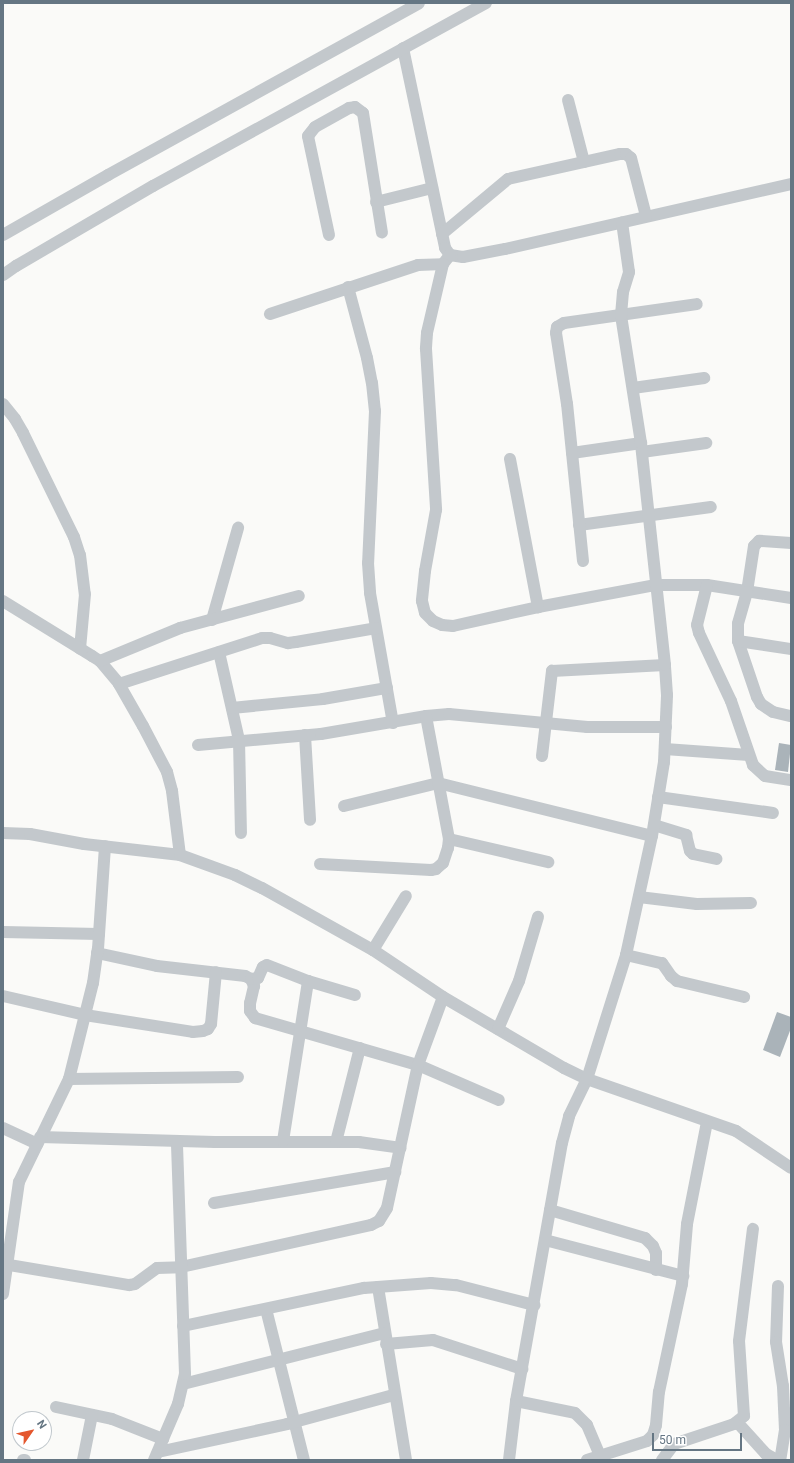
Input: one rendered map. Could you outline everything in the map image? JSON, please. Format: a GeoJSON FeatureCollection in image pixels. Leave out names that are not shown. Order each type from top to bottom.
{"type":"FeatureCollection","features":[{"type":"Feature","properties":{"kind":"street"},"geometry":{"type":"LineString","coordinates":[[3,235],[108,175],[419,3]]}},
{"type":"Feature","properties":{"kind":"street"},"geometry":{"type":"LineString","coordinates":[[3,275],[146,190],[486,3]]}},
{"type":"Feature","properties":{"kind":"street"},"geometry":{"type":"LineString","coordinates":[[403,48],[447,260],[427,333],[426,349],[436,510],[425,571],[422,601],[425,613],[433,621],[442,625],[453,626],[538,607],[656,585],[707,585],[791,598]]}},
{"type":"Feature","properties":{"kind":"street"},"geometry":{"type":"LineString","coordinates":[[568,100],[584,162]]}},
{"type":"Feature","properties":{"kind":"street"},"geometry":{"type":"LineString","coordinates":[[329,235],[308,136],[315,127],[349,108],[355,107],[363,113],[382,233]]}},
{"type":"Feature","properties":{"kind":"street"},"geometry":{"type":"LineString","coordinates":[[442,234],[508,179],[620,154],[629,156],[646,216]]}},
{"type":"Feature","properties":{"kind":"street"},"geometry":{"type":"LineString","coordinates":[[270,314],[418,265],[505,249],[791,184]]}},
{"type":"Feature","properties":{"kind":"street"},"geometry":{"type":"LineString","coordinates":[[376,202],[432,188]]}},
{"type":"Feature","properties":{"kind":"street"},"geometry":{"type":"LineString","coordinates":[[509,1460],[516,1401],[565,1130],[587,1079],[626,955],[653,830],[665,749],[667,695],[665,664],[641,448],[621,315],[623,292],[629,272],[622,222]]}},
{"type":"Feature","properties":{"kind":"street"},"geometry":{"type":"LineString","coordinates":[[348,287],[367,358],[375,411],[368,563],[370,593],[393,723]]}},
{"type":"Feature","properties":{"kind":"street"},"geometry":{"type":"LineString","coordinates":[[583,561],[567,404],[556,333],[557,327],[564,323],[697,304]]}},
{"type":"Feature","properties":{"kind":"street"},"geometry":{"type":"LineString","coordinates":[[633,388],[704,378]]}},
{"type":"Feature","properties":{"kind":"street"},"geometry":{"type":"LineString","coordinates":[[3,404],[15,419],[74,537],[80,555],[85,594],[80,649]]}},
{"type":"Feature","properties":{"kind":"street"},"geometry":{"type":"LineString","coordinates":[[572,453],[706,443]]}},
{"type":"Feature","properties":{"kind":"street"},"geometry":{"type":"LineString","coordinates":[[510,459],[538,607]]}},
{"type":"Feature","properties":{"kind":"street"},"geometry":{"type":"LineString","coordinates":[[580,525],[711,508]]}},
{"type":"Feature","properties":{"kind":"street"},"geometry":{"type":"LineString","coordinates":[[212,620],[238,528]]}},
{"type":"Feature","properties":{"kind":"street"},"geometry":{"type":"LineString","coordinates":[[791,543],[759,540],[754,546],[747,592],[738,624],[738,641],[757,697],[761,704],[773,712],[791,716]]}},
{"type":"Feature","properties":{"kind":"street"},"geometry":{"type":"LineString","coordinates":[[707,585],[698,625],[698,633],[731,701],[753,765],[765,776],[791,780]]}},
{"type":"Feature","properties":{"kind":"street"},"geometry":{"type":"LineString","coordinates":[[100,661],[180,628],[299,596]]}},
{"type":"Feature","properties":{"kind":"street"},"geometry":{"type":"LineString","coordinates":[[3,601],[100,661],[119,684],[141,721],[166,772],[172,791],[180,855]]}},
{"type":"Feature","properties":{"kind":"street"},"geometry":{"type":"LineString","coordinates":[[119,684],[262,638],[270,638],[288,643],[376,628]]}},
{"type":"Feature","properties":{"kind":"street"},"geometry":{"type":"LineString","coordinates":[[738,641],[791,649]]}},
{"type":"Feature","properties":{"kind":"street"},"geometry":{"type":"LineString","coordinates":[[219,652],[239,740],[241,833]]}},
{"type":"Feature","properties":{"kind":"street"},"geometry":{"type":"LineString","coordinates":[[542,756],[548,722],[552,670],[665,664]]}},
{"type":"Feature","properties":{"kind":"street"},"geometry":{"type":"LineString","coordinates":[[232,708],[323,699],[387,688]]}},
{"type":"Feature","properties":{"kind":"street"},"geometry":{"type":"LineString","coordinates":[[198,744],[305,735],[393,723],[426,716],[449,714],[548,722],[587,727],[666,727]]}},
{"type":"Feature","properties":{"kind":"street"},"geometry":{"type":"LineString","coordinates":[[320,864],[431,870],[440,867],[446,858],[449,839],[426,716]]}},
{"type":"Feature","properties":{"kind":"street"},"geometry":{"type":"LineString","coordinates":[[305,735],[310,820]]}},
{"type":"Feature","properties":{"kind":"street"},"geometry":{"type":"LineString","coordinates":[[665,749],[749,755]]}},
{"type":"Feature","properties":{"kind":"street"},"geometry":{"type":"LineString","coordinates":[[344,806],[438,782],[653,830],[686,834],[690,851],[693,854],[716,859]]}},
{"type":"Feature","properties":{"kind":"street"},"geometry":{"type":"LineString","coordinates":[[658,796],[773,813]]}},
{"type":"Feature","properties":{"kind":"street"},"geometry":{"type":"LineString","coordinates":[[3,833],[30,834],[105,846],[180,855],[235,875],[262,888],[373,950],[443,997],[564,1068],[587,1079],[736,1131],[791,1168]]}},
{"type":"Feature","properties":{"kind":"street"},"geometry":{"type":"LineString","coordinates":[[449,839],[548,862]]}},
{"type":"Feature","properties":{"kind":"street"},"geometry":{"type":"LineString","coordinates":[[3,1294],[5,1264],[19,1182],[68,1079],[85,1015],[97,953],[105,846]]}},
{"type":"Feature","properties":{"kind":"street"},"geometry":{"type":"LineString","coordinates":[[373,950],[406,896]]}},
{"type":"Feature","properties":{"kind":"street"},"geometry":{"type":"LineString","coordinates":[[639,897],[697,904],[751,903]]}},
{"type":"Feature","properties":{"kind":"street"},"geometry":{"type":"LineString","coordinates":[[498,1029],[519,981],[538,917]]}},
{"type":"Feature","properties":{"kind":"street"},"geometry":{"type":"LineString","coordinates":[[3,932],[99,934]]}},
{"type":"Feature","properties":{"kind":"street"},"geometry":{"type":"LineString","coordinates":[[97,953],[157,966],[245,976],[251,979],[258,978],[263,967],[267,965],[308,981],[355,994]]}},
{"type":"Feature","properties":{"kind":"street"},"geometry":{"type":"LineString","coordinates":[[626,955],[662,963],[671,976],[677,981],[744,997]]}},
{"type":"Feature","properties":{"kind":"street"},"geometry":{"type":"LineString","coordinates":[[3,996],[85,1015],[193,1032],[203,1031],[211,1024],[216,972]]}},
{"type":"Feature","properties":{"kind":"street"},"geometry":{"type":"LineString","coordinates":[[251,979],[254,986],[250,1003],[250,1011],[255,1018],[418,1065],[444,1074],[499,1100]]}},
{"type":"Feature","properties":{"kind":"street"},"geometry":{"type":"LineString","coordinates":[[282,1141],[308,981]]}},
{"type":"Feature","properties":{"kind":"street"},"geometry":{"type":"LineString","coordinates":[[5,1264],[129,1284],[138,1282],[152,1270],[158,1268],[181,1267],[371,1225],[379,1221],[387,1208],[418,1065],[443,997]]}},
{"type":"Feature","properties":{"kind":"street"},"geometry":{"type":"LineString","coordinates":[[336,1142],[360,1048]]}},
{"type":"Feature","properties":{"kind":"street"},"geometry":{"type":"LineString","coordinates":[[68,1079],[238,1077]]}},
{"type":"Feature","properties":{"kind":"street"},"geometry":{"type":"LineString","coordinates":[[587,1460],[601,1458],[647,1441],[653,1435],[656,1425],[659,1392],[683,1276],[687,1224],[707,1122]]}},
{"type":"Feature","properties":{"kind":"street"},"geometry":{"type":"LineString","coordinates":[[3,1128],[39,1141],[358,1142],[401,1148]]}},
{"type":"Feature","properties":{"kind":"street"},"geometry":{"type":"LineString","coordinates":[[156,1456],[178,1404],[183,1384],[183,1326],[177,1141]]}},
{"type":"Feature","properties":{"kind":"street"},"geometry":{"type":"LineString","coordinates":[[214,1203],[395,1172]]}},
{"type":"Feature","properties":{"kind":"street"},"geometry":{"type":"LineString","coordinates":[[550,1210],[645,1238],[653,1246],[656,1254],[656,1270]]}},
{"type":"Feature","properties":{"kind":"street"},"geometry":{"type":"LineString","coordinates":[[662,1460],[674,1444],[737,1422],[744,1416],[739,1341],[753,1229]]}},
{"type":"Feature","properties":{"kind":"street"},"geometry":{"type":"LineString","coordinates":[[545,1240],[683,1276]]}},
{"type":"Feature","properties":{"kind":"street"},"geometry":{"type":"LineString","coordinates":[[183,1326],[364,1288],[443,1283],[534,1305]]}},
{"type":"Feature","properties":{"kind":"street"},"geometry":{"type":"LineString","coordinates":[[737,1422],[766,1454],[778,1460],[785,1430],[783,1386],[776,1342],[778,1286]]}},
{"type":"Feature","properties":{"kind":"street"},"geometry":{"type":"LineString","coordinates":[[378,1287],[394,1395],[406,1460]]}},
{"type":"Feature","properties":{"kind":"street"},"geometry":{"type":"LineString","coordinates":[[266,1309],[304,1460]]}},
{"type":"Feature","properties":{"kind":"street"},"geometry":{"type":"LineString","coordinates":[[183,1384],[279,1359],[386,1338],[432,1340],[522,1369]]}},
{"type":"Feature","properties":{"kind":"street"},"geometry":{"type":"LineString","coordinates":[[156,1456],[295,1422],[394,1395]]}},
{"type":"Feature","properties":{"kind":"street"},"geometry":{"type":"LineString","coordinates":[[516,1401],[574,1413],[587,1425],[601,1458]]}},
{"type":"Feature","properties":{"kind":"street"},"geometry":{"type":"LineString","coordinates":[[56,1407],[112,1419],[163,1439]]}},
{"type":"Feature","properties":{"kind":"street"},"geometry":{"type":"LineString","coordinates":[[83,1460],[92,1414]]}},
{"type":"Feature","properties":{"kind":"building"},"geometry":{"type":"Polygon","coordinates":[[[779,743],[791,745],[788,772],[775,770],[779,743]]]}},
{"type":"Feature","properties":{"kind":"building"},"geometry":{"type":"Polygon","coordinates":[[[777,1012],[791,1017],[791,1028],[780,1057],[763,1050],[777,1012]]]}}]}
